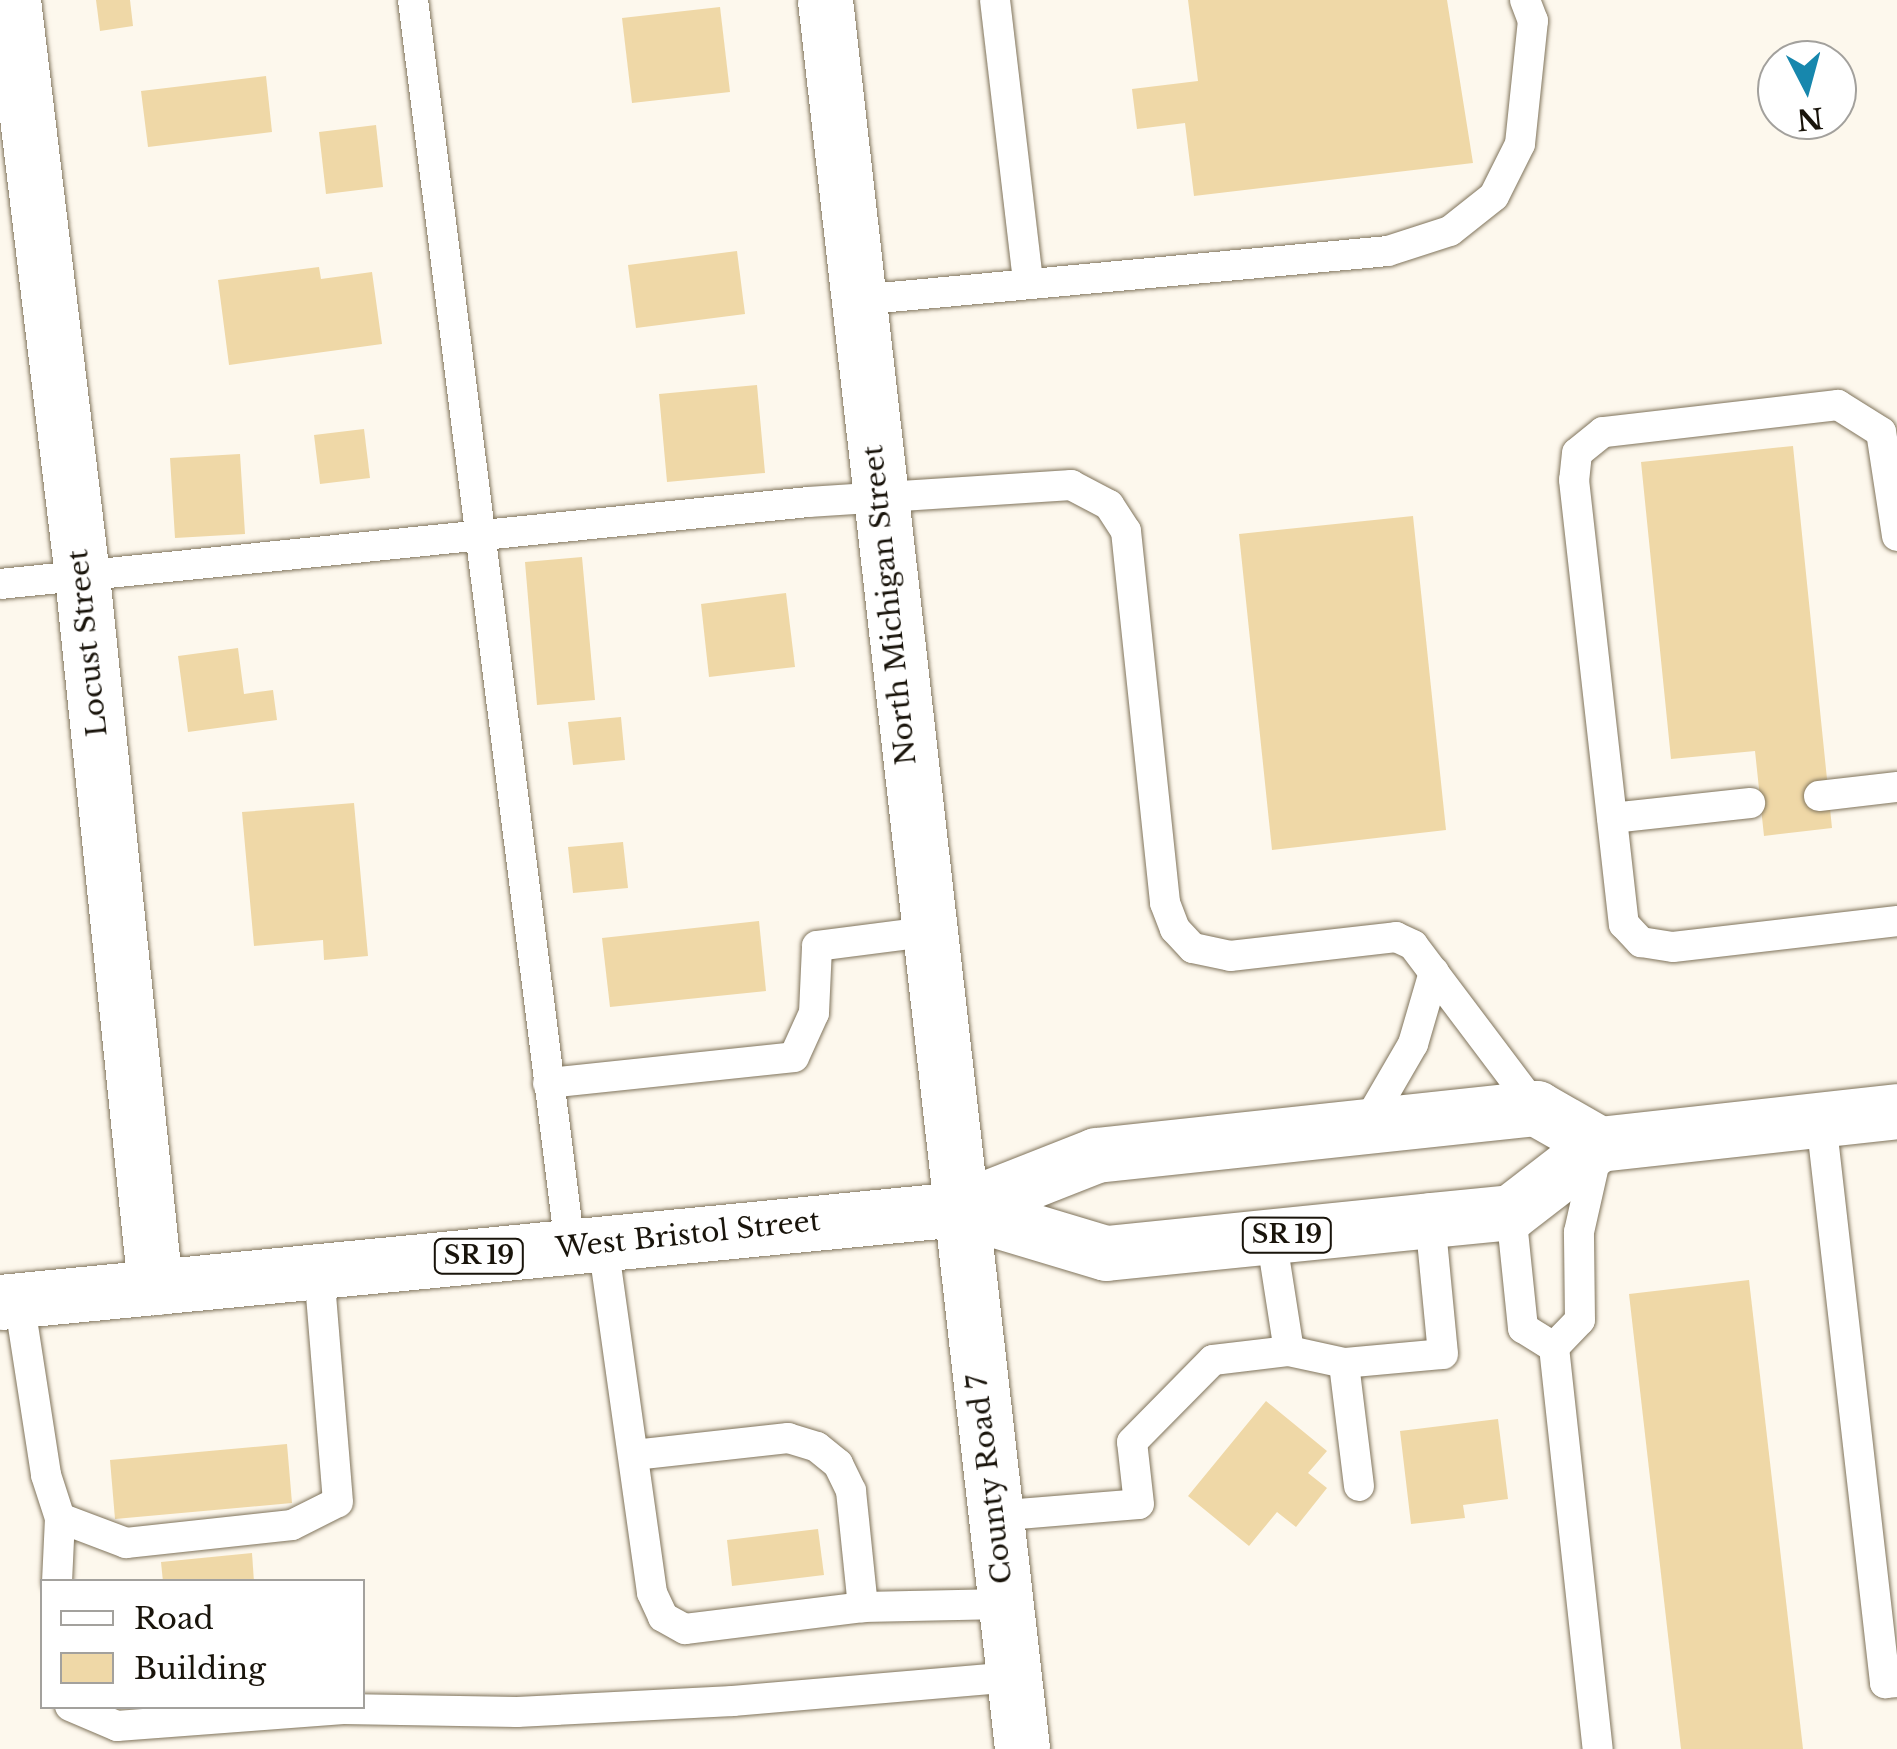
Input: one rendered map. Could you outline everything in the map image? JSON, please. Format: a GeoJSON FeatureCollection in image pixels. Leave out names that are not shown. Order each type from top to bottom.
{"type":"FeatureCollection","features":[{"type":"Feature","properties":{"kind":"street","name":"Locust Street"},"geometry":{"type":"LineString","coordinates":[[13,0],[82,576],[154,1287]]}},
{"type":"Feature","properties":{"kind":"street","name":"North Michigan Street"},"geometry":{"type":"LineString","coordinates":[[826,0],[877,500],[959,1209]]}},
{"type":"Feature","properties":{"kind":"street","name":"West Bristol Street"},"geometry":{"type":"LineString","coordinates":[[10,1301],[959,1209],[1096,1155],[1536,1108]]}},
{"type":"Feature","properties":{"kind":"street"},"geometry":{"type":"LineString","coordinates":[[1536,1108],[1599,1144]]}},
{"type":"Feature","properties":{"kind":"street"},"geometry":{"type":"LineString","coordinates":[[1511,1212],[1599,1144],[1897,1112]]}},
{"type":"Feature","properties":{"kind":"street","name":"West Bristol Street"},"geometry":{"type":"LineString","coordinates":[[959,1209],[1106,1252],[1511,1212]]}},
{"type":"Feature","properties":{"kind":"street","name":"County Road 7"},"geometry":{"type":"LineString","coordinates":[[959,1209],[1022,1749]]}},
{"type":"Feature","properties":{"kind":"lane"},"geometry":{"type":"LineString","coordinates":[[413,0],[548,1084],[634,1454],[652,1594],[663,1616],[685,1628],[863,1607],[1005,1604]]}},
{"type":"Feature","properties":{"kind":"lane"},"geometry":{"type":"LineString","coordinates":[[994,0],[1028,282]]}},
{"type":"Feature","properties":{"kind":"lane"},"geometry":{"type":"LineString","coordinates":[[858,300],[1388,251],[1450,231],[1494,196],[1520,144],[1533,21],[1525,0]]}},
{"type":"Feature","properties":{"kind":"lane"},"geometry":{"type":"LineString","coordinates":[[1897,536],[1881,432],[1838,404],[1603,432],[1577,453],[1574,480],[1624,924],[1641,942],[1673,947],[1897,922]]}},
{"type":"Feature","properties":{"kind":"lane"},"geometry":{"type":"LineString","coordinates":[[0,584],[477,535],[1071,485],[1109,504],[1126,530],[1165,903],[1175,929],[1192,948],[1230,956],[1396,937],[1413,945],[1536,1108]]}},
{"type":"Feature","properties":{"kind":"lane"},"geometry":{"type":"LineString","coordinates":[[1819,796],[1897,787]]}},
{"type":"Feature","properties":{"kind":"lane"},"geometry":{"type":"LineString","coordinates":[[1612,818],[1750,803]]}},
{"type":"Feature","properties":{"kind":"lane"},"geometry":{"type":"LineString","coordinates":[[548,1084],[794,1057],[814,1013],[818,946],[927,932]]}},
{"type":"Feature","properties":{"kind":"lane"},"geometry":{"type":"LineString","coordinates":[[1366,1125],[1413,1044],[1434,972]]}},
{"type":"Feature","properties":{"kind":"lane"},"geometry":{"type":"LineString","coordinates":[[1821,1120],[1885,1684],[1897,1682]]}},
{"type":"Feature","properties":{"kind":"lane"},"geometry":{"type":"LineString","coordinates":[[1554,1347],[1580,1320],[1579,1232],[1599,1144]]}},
{"type":"Feature","properties":{"kind":"lane"},"geometry":{"type":"LineString","coordinates":[[1511,1212],[1524,1328],[1554,1347]]}},
{"type":"Feature","properties":{"kind":"lane"},"geometry":{"type":"LineString","coordinates":[[994,1516],[1140,1504],[1132,1442],[1213,1360],[1289,1351],[1344,1363],[1443,1354],[1430,1220]]}},
{"type":"Feature","properties":{"kind":"lane"},"geometry":{"type":"LineString","coordinates":[[1270,1236],[1289,1351]]}},
{"type":"Feature","properties":{"kind":"lane"},"geometry":{"type":"LineString","coordinates":[[60,1518],[126,1543],[292,1526],[338,1502],[320,1271]]}},
{"type":"Feature","properties":{"kind":"lane"},"geometry":{"type":"LineString","coordinates":[[10,1301],[46,1475],[60,1518],[57,1579]]}},
{"type":"Feature","properties":{"kind":"lane"},"geometry":{"type":"LineString","coordinates":[[1554,1347],[1598,1749]]}},
{"type":"Feature","properties":{"kind":"lane"},"geometry":{"type":"LineString","coordinates":[[1344,1363],[1359,1486]]}},
{"type":"Feature","properties":{"kind":"lane"},"geometry":{"type":"LineString","coordinates":[[634,1454],[788,1438],[817,1447],[838,1464],[851,1491],[863,1607]]}},
{"type":"Feature","properties":{"kind":"lane"},"geometry":{"type":"LineString","coordinates":[[77,1709],[117,1726],[344,1709],[517,1712],[1013,1678]]}},
{"type":"Feature","properties":{"kind":"building"},"geometry":{"type":"Polygon","coordinates":[[[96,0],[130,0],[133,26],[100,31],[96,0]]]}},
{"type":"Feature","properties":{"kind":"building"},"geometry":{"type":"Polygon","coordinates":[[[1188,0],[1447,0],[1473,163],[1194,196],[1185,123],[1137,129],[1132,89],[1198,81],[1188,0]]]}},
{"type":"Feature","properties":{"kind":"building"},"geometry":{"type":"Polygon","coordinates":[[[720,7],[730,92],[632,103],[622,18],[720,7]]]}},
{"type":"Feature","properties":{"kind":"building"},"geometry":{"type":"Polygon","coordinates":[[[266,76],[272,132],[148,147],[141,91],[266,76]]]}},
{"type":"Feature","properties":{"kind":"building"},"geometry":{"type":"Polygon","coordinates":[[[376,125],[383,187],[326,194],[319,132],[376,125]]]}},
{"type":"Feature","properties":{"kind":"building"},"geometry":{"type":"Polygon","coordinates":[[[737,251],[745,314],[636,328],[628,265],[737,251]]]}},
{"type":"Feature","properties":{"kind":"building"},"geometry":{"type":"Polygon","coordinates":[[[319,267],[321,279],[372,272],[382,344],[229,365],[218,280],[319,267]]]}},
{"type":"Feature","properties":{"kind":"building"},"geometry":{"type":"Polygon","coordinates":[[[757,385],[765,473],[667,482],[659,394],[757,385]]]}},
{"type":"Feature","properties":{"kind":"building"},"geometry":{"type":"Polygon","coordinates":[[[364,429],[370,478],[320,484],[314,435],[364,429]]]}},
{"type":"Feature","properties":{"kind":"building"},"geometry":{"type":"Polygon","coordinates":[[[1793,446],[1832,828],[1764,836],[1755,751],[1671,759],[1641,462],[1793,446]]]}},
{"type":"Feature","properties":{"kind":"building"},"geometry":{"type":"Polygon","coordinates":[[[240,454],[245,534],[175,538],[170,458],[240,454]]]}},
{"type":"Feature","properties":{"kind":"building"},"geometry":{"type":"Polygon","coordinates":[[[1413,516],[1446,830],[1272,850],[1239,534],[1413,516]]]}},
{"type":"Feature","properties":{"kind":"building"},"geometry":{"type":"Polygon","coordinates":[[[582,557],[595,700],[537,705],[525,562],[582,557]]]}},
{"type":"Feature","properties":{"kind":"building"},"geometry":{"type":"Polygon","coordinates":[[[786,593],[795,667],[709,677],[701,604],[786,593]]]}},
{"type":"Feature","properties":{"kind":"building"},"geometry":{"type":"Polygon","coordinates":[[[238,648],[244,694],[273,690],[277,720],[188,732],[178,656],[238,648]]]}},
{"type":"Feature","properties":{"kind":"building"},"geometry":{"type":"Polygon","coordinates":[[[621,717],[625,760],[573,765],[568,722],[621,717]]]}},
{"type":"Feature","properties":{"kind":"building"},"geometry":{"type":"Polygon","coordinates":[[[354,803],[368,956],[324,960],[323,940],[254,946],[242,812],[354,803]]]}},
{"type":"Feature","properties":{"kind":"building"},"geometry":{"type":"Polygon","coordinates":[[[623,842],[628,888],[573,893],[568,847],[623,842]]]}},
{"type":"Feature","properties":{"kind":"building"},"geometry":{"type":"Polygon","coordinates":[[[759,921],[766,991],[610,1007],[602,938],[759,921]]]}},
{"type":"Feature","properties":{"kind":"building"},"geometry":{"type":"Polygon","coordinates":[[[1749,1280],[1803,1749],[1681,1749],[1629,1294],[1749,1280]]]}},
{"type":"Feature","properties":{"kind":"building"},"geometry":{"type":"Polygon","coordinates":[[[1266,1401],[1327,1451],[1308,1473],[1327,1488],[1296,1527],[1277,1512],[1249,1546],[1188,1496],[1266,1401]]]}},
{"type":"Feature","properties":{"kind":"building"},"geometry":{"type":"Polygon","coordinates":[[[1498,1419],[1508,1499],[1463,1505],[1465,1518],[1411,1524],[1400,1431],[1498,1419]]]}},
{"type":"Feature","properties":{"kind":"building"},"geometry":{"type":"Polygon","coordinates":[[[287,1444],[292,1503],[115,1519],[110,1460],[287,1444]]]}},
{"type":"Feature","properties":{"kind":"building"},"geometry":{"type":"Polygon","coordinates":[[[818,1529],[824,1575],[732,1586],[727,1540],[818,1529]]]}},
{"type":"Feature","properties":{"kind":"building"},"geometry":{"type":"Polygon","coordinates":[[[252,1553],[254,1579],[163,1579],[161,1562],[252,1553]]]}}]}
